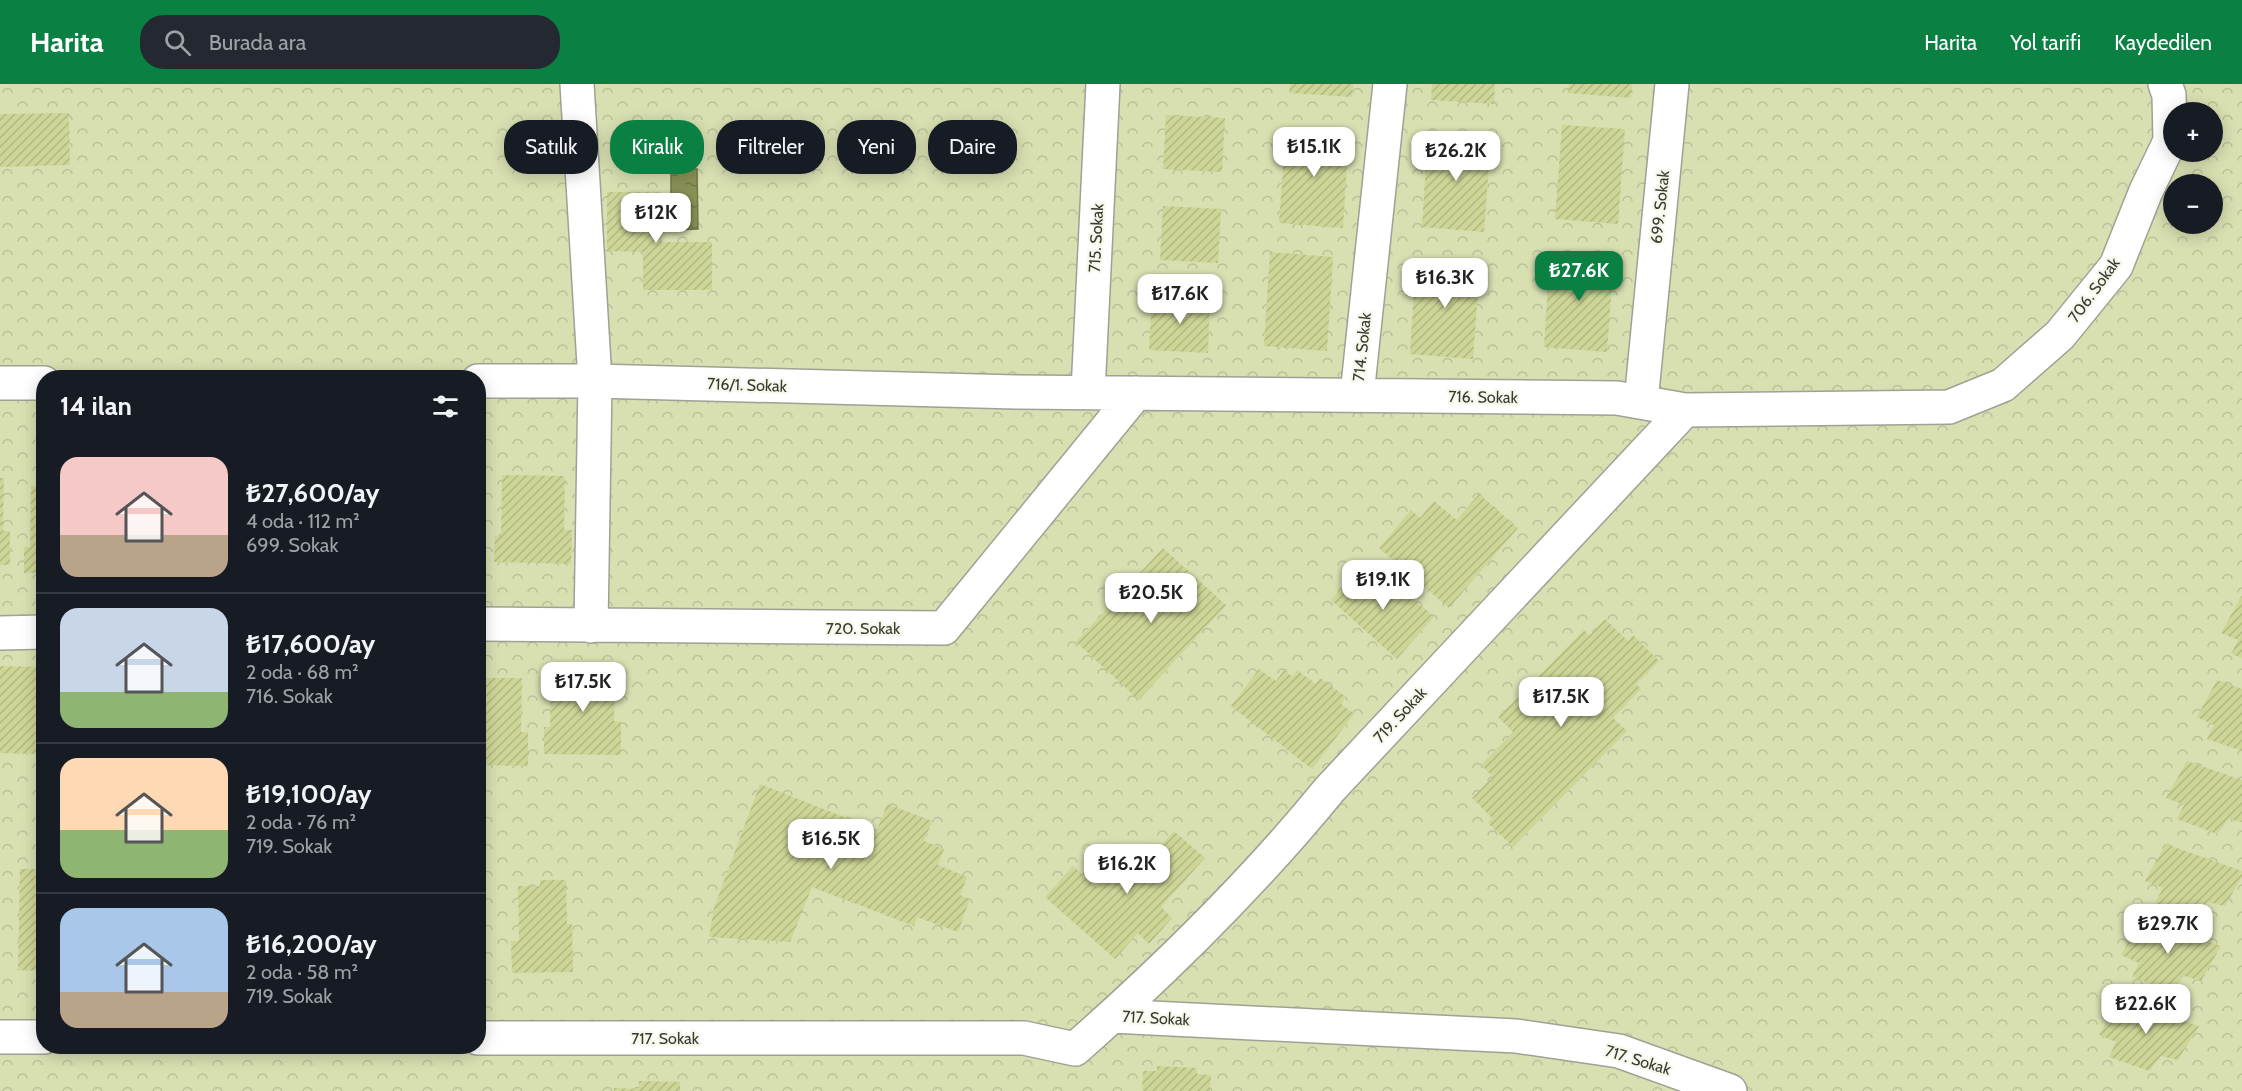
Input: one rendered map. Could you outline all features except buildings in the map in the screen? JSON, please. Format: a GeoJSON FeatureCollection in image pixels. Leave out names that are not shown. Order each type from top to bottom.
{"type":"FeatureCollection","features":[{"type":"Feature","properties":{"kind":"street"},"geometry":{"type":"LineString","coordinates":[[577,84],[595,381],[591,626]]}},
{"type":"Feature","properties":{"kind":"street","name":"715. Sokak"},"geometry":{"type":"LineString","coordinates":[[1088,392],[1103,84]]}},
{"type":"Feature","properties":{"kind":"street","name":"714. Sokak"},"geometry":{"type":"LineString","coordinates":[[1357,395],[1390,84]]}},
{"type":"Feature","properties":{"kind":"street","name":"699. Sokak"},"geometry":{"type":"LineString","coordinates":[[1641,402],[1672,84]]}},
{"type":"Feature","properties":{"kind":"street","name":"706. Sokak"},"geometry":{"type":"LineString","coordinates":[[1949,407],[2002,386],[2060,335],[2116,266],[2170,141],[2169,95],[2165,84]]}},
{"type":"Feature","properties":{"kind":"street","name":"716/1. Sokak"},"geometry":{"type":"LineString","coordinates":[[486,381],[595,381],[1016,392]]}},
{"type":"Feature","properties":{"kind":"street"},"geometry":{"type":"LineString","coordinates":[[0,383],[36,383]]}},
{"type":"Feature","properties":{"kind":"street","name":"716. Sokak"},"geometry":{"type":"LineString","coordinates":[[1016,392],[1617,398],[1685,410],[1949,407]]}},
{"type":"Feature","properties":{"kind":"street","name":"720. Sokak"},"geometry":{"type":"LineString","coordinates":[[486,624],[944,628],[1136,393]]}},
{"type":"Feature","properties":{"kind":"street","name":"719. Sokak"},"geometry":{"type":"LineString","coordinates":[[1112,1016],[1294,833],[1330,789],[1685,410]]}},
{"type":"Feature","properties":{"kind":"street"},"geometry":{"type":"LineString","coordinates":[[0,633],[36,632]]}},
{"type":"Feature","properties":{"kind":"street","name":"717. Sokak"},"geometry":{"type":"LineString","coordinates":[[486,1038],[1024,1038],[1075,1049],[1112,1016],[1516,1036],[1619,1052],[1730,1091]]}},
{"type":"Feature","properties":{"kind":"street"},"geometry":{"type":"LineString","coordinates":[[0,1037],[36,1037]]}},
{"type":"Feature","properties":{"kind":"green space"},"geometry":{"type":"Polygon","coordinates":[[[0,84],[2242,84],[2242,1091],[0,1091],[0,84]]]}},
{"type":"Feature","properties":{"kind":"water"},"geometry":{"type":"Polygon","coordinates":[[[671,174],[697,174],[698,229],[671,230],[671,174]]]}}]}
